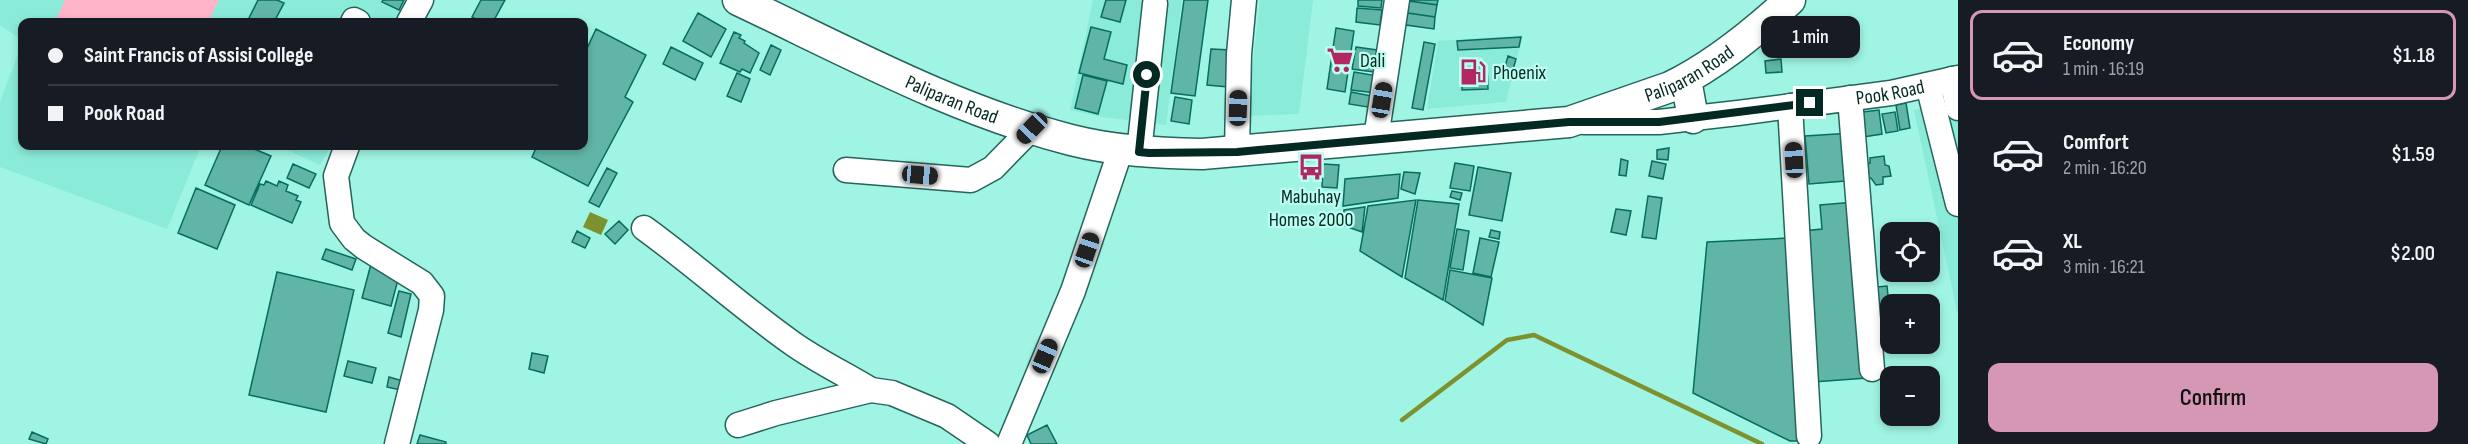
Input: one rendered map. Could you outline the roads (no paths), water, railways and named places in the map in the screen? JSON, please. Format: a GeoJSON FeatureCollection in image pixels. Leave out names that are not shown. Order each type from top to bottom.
{"type":"FeatureCollection","features":[{"type":"Feature","properties":{"kind":"main road","name":"Paliparan Road"},"geometry":{"type":"LineString","coordinates":[[738,0],[922,86],[1001,119],[1071,140],[1130,150],[1237,152],[1569,122],[1686,80],[1745,38],[1790,0]]}},
{"type":"Feature","properties":{"kind":"main road"},"geometry":{"type":"LineString","coordinates":[[1686,80],[1693,118]]}},
{"type":"Feature","properties":{"kind":"street"},"geometry":{"type":"LineString","coordinates":[[411,18],[421,0]]}},
{"type":"Feature","properties":{"kind":"street"},"geometry":{"type":"LineString","coordinates":[[1237,152],[1239,54],[1244,0]]}},
{"type":"Feature","properties":{"kind":"street"},"geometry":{"type":"LineString","coordinates":[[1376,138],[1397,0]]}},
{"type":"Feature","properties":{"kind":"street"},"geometry":{"type":"LineString","coordinates":[[1009,444],[1130,150],[1155,4]]}},
{"type":"Feature","properties":{"kind":"street"},"geometry":{"type":"LineString","coordinates":[[1955,79],[1958,108]]}},
{"type":"Feature","properties":{"kind":"street","name":"Pook Road"},"geometry":{"type":"LineString","coordinates":[[1569,122],[1659,122],[1850,98],[1955,79]]}},
{"type":"Feature","properties":{"kind":"street"},"geometry":{"type":"LineString","coordinates":[[1928,85],[1958,204]]}},
{"type":"Feature","properties":{"kind":"street"},"geometry":{"type":"LineString","coordinates":[[1850,98],[1872,369]]}},
{"type":"Feature","properties":{"kind":"street"},"geometry":{"type":"LineString","coordinates":[[1790,106],[1809,436]]}},
{"type":"Feature","properties":{"kind":"street"},"geometry":{"type":"LineString","coordinates":[[846,170],[970,180],[993,168],[1032,128]]}},
{"type":"Feature","properties":{"kind":"street"},"geometry":{"type":"LineString","coordinates":[[346,150],[336,176],[342,223],[354,239],[422,283],[432,296],[431,310],[397,444]]}},
{"type":"Feature","properties":{"kind":"street"},"geometry":{"type":"LineString","coordinates":[[644,228],[683,256],[746,310],[795,345],[871,390]]}},
{"type":"Feature","properties":{"kind":"street"},"geometry":{"type":"LineString","coordinates":[[738,425],[776,413],[871,390],[892,393],[947,416],[988,444]]}},
{"type":"Feature","properties":{"kind":"waterway"},"geometry":{"type":"LineString","coordinates":[[1402,420],[1507,340],[1534,335],[1762,444]]}},
{"type":"Feature","properties":{"kind":"place","name":"Dali"},"geometry":{"type":"Point","coordinates":[1340,60]}},
{"type":"Feature","properties":{"kind":"place","name":"Phoenix"},"geometry":{"type":"Point","coordinates":[1473,72]}},
{"type":"Feature","properties":{"kind":"place","name":"Mabuhay Homes 2000"},"geometry":{"type":"Point","coordinates":[1311,167]}}]}
